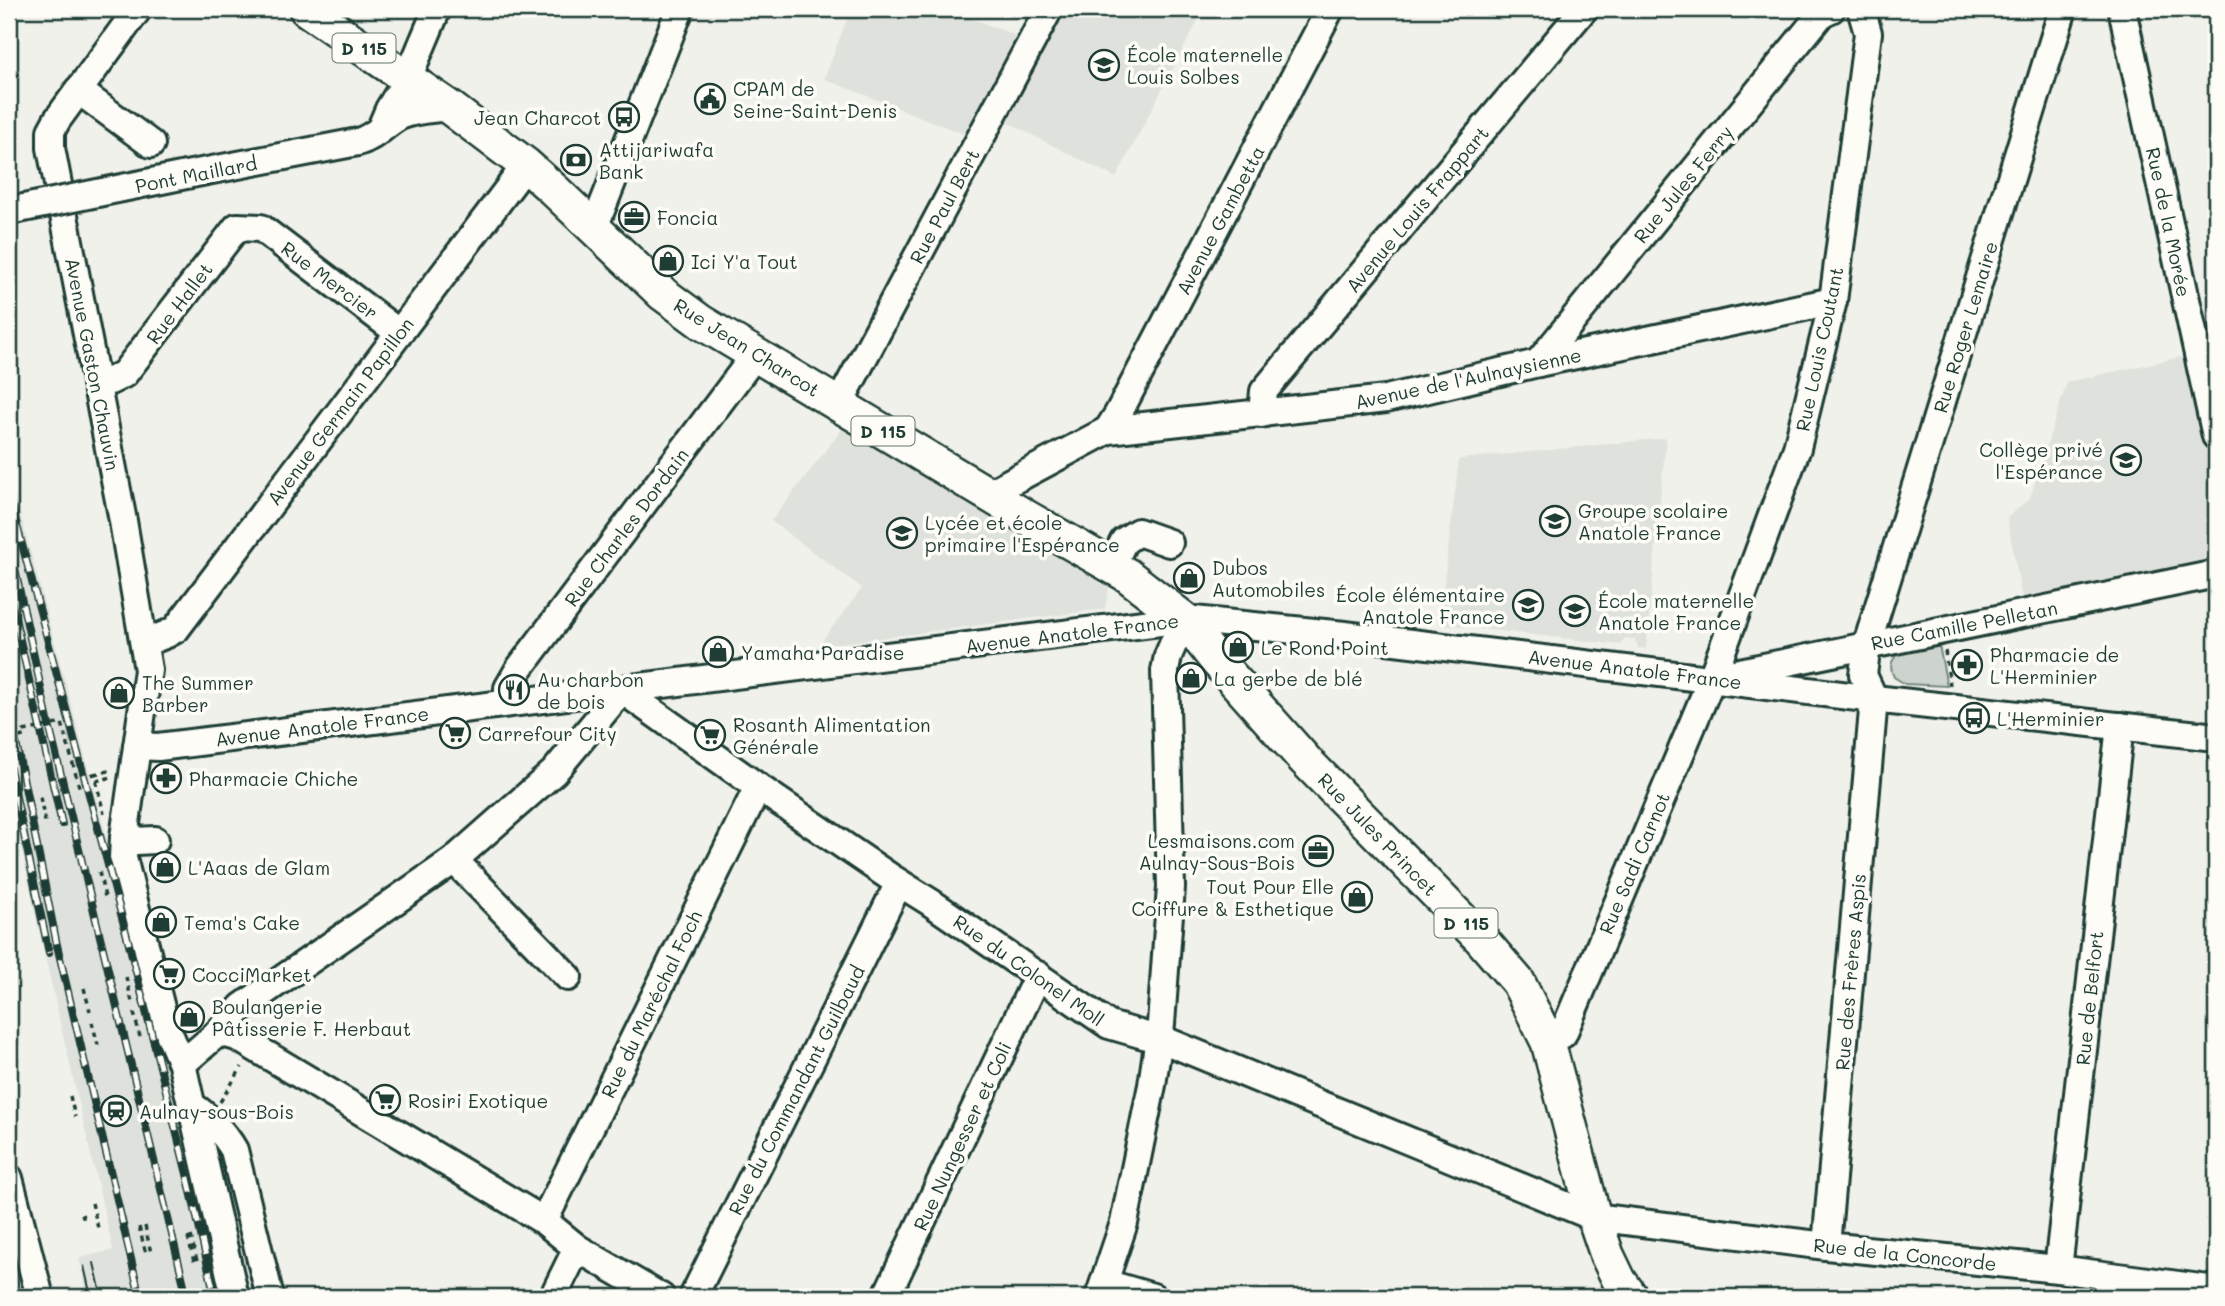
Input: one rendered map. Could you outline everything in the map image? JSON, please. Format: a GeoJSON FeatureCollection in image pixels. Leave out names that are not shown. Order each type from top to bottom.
{"type":"FeatureCollection","features":[{"type":"Feature","properties":{"kind":"main road","name":"Rue Jean Charcot"},"geometry":{"type":"LineString","coordinates":[[306,9],[449,107],[526,165],[663,294],[701,322],[1127,575],[1184,619]]}},
{"type":"Feature","properties":{"kind":"main road","name":"Rue Jules Princet"},"geometry":{"type":"LineString","coordinates":[[1184,619],[1216,660],[1305,760],[1481,939],[1518,982],[1548,1042],[1594,1217],[1607,1255],[1631,1297]]}},
{"type":"Feature","properties":{"kind":"street","name":"Avenue Gaston Chauvin"},"geometry":{"type":"LineString","coordinates":[[138,9],[53,126],[51,148],[144,643],[148,680],[123,858],[165,1024],[182,1065],[204,1106],[235,1297]]}},
{"type":"Feature","properties":{"kind":"street"},"geometry":{"type":"LineString","coordinates":[[380,131],[388,109],[408,78],[437,9]]}},
{"type":"Feature","properties":{"kind":"street"},"geometry":{"type":"LineString","coordinates":[[594,228],[680,9]]}},
{"type":"Feature","properties":{"kind":"street","name":"Rue Paul Bert"},"geometry":{"type":"LineString","coordinates":[[839,404],[1049,9]]}},
{"type":"Feature","properties":{"kind":"street","name":"Avenue Gambetta"},"geometry":{"type":"LineString","coordinates":[[1108,430],[1331,9]]}},
{"type":"Feature","properties":{"kind":"street","name":"Avenue Louis Frappart"},"geometry":{"type":"LineString","coordinates":[[1262,414],[1264,391],[1584,9]]}},
{"type":"Feature","properties":{"kind":"street","name":"Rue Jules Ferry"},"geometry":{"type":"LineString","coordinates":[[1538,363],[1822,13],[1831,9]]}},
{"type":"Feature","properties":{"kind":"street","name":"Rue Louis Coutant"},"geometry":{"type":"LineString","coordinates":[[1712,678],[1797,448],[1833,301],[1868,33],[1861,9]]}},
{"type":"Feature","properties":{"kind":"street","name":"Rue Roger Lemaire"},"geometry":{"type":"LineString","coordinates":[[1874,699],[1863,674],[1867,644],[2063,9]]}},
{"type":"Feature","properties":{"kind":"street","name":"Rue de la Morée"},"geometry":{"type":"LineString","coordinates":[[2122,9],[2216,436]]}},
{"type":"Feature","properties":{"kind":"street"},"geometry":{"type":"LineString","coordinates":[[78,90],[151,144]]}},
{"type":"Feature","properties":{"kind":"street","name":"Pont Maillard"},"geometry":{"type":"LineString","coordinates":[[9,211],[358,142],[371,138],[408,113],[449,107]]}},
{"type":"Feature","properties":{"kind":"street","name":"Avenue Germain Papillon"},"geometry":{"type":"LineString","coordinates":[[144,643],[176,629],[526,165]]}},
{"type":"Feature","properties":{"kind":"street","name":"Rue Hallet"},"geometry":{"type":"LineString","coordinates":[[96,383],[110,381],[124,374],[237,227],[261,228]]}},
{"type":"Feature","properties":{"kind":"street","name":"Rue Mercier"},"geometry":{"type":"LineString","coordinates":[[261,228],[400,333]]}},
{"type":"Feature","properties":{"kind":"street","name":"Avenue de l'Aulnaysienne"},"geometry":{"type":"LineString","coordinates":[[988,494],[1108,430],[1386,399],[1538,363],[1833,301]]}},
{"type":"Feature","properties":{"kind":"street","name":"Rue Charles Dordain"},"geometry":{"type":"LineString","coordinates":[[508,703],[508,688],[519,669],[755,355]]}},
{"type":"Feature","properties":{"kind":"street"},"geometry":{"type":"LineString","coordinates":[[1111,567],[1124,541],[1138,532],[1168,543]]}},
{"type":"Feature","properties":{"kind":"street","name":"Rue Camille Pelletan"},"geometry":{"type":"LineString","coordinates":[[1712,678],[2216,574]]}},
{"type":"Feature","properties":{"kind":"street"},"geometry":{"type":"LineString","coordinates":[[1153,1297],[1102,1290],[1124,1223],[1159,1040],[1171,887],[1165,671],[1168,656],[1184,619]]}},
{"type":"Feature","properties":{"kind":"street","name":"Avenue Anatole France"},"geometry":{"type":"LineString","coordinates":[[138,746],[158,747],[1184,619],[1345,635],[2216,737]]}},
{"type":"Feature","properties":{"kind":"street","name":"Rue Sadi Carnot"},"geometry":{"type":"LineString","coordinates":[[1548,1042],[1563,1034],[1712,678]]}},
{"type":"Feature","properties":{"kind":"street"},"geometry":{"type":"LineString","coordinates":[[182,1065],[242,1007],[454,860],[554,772],[622,690]]}},
{"type":"Feature","properties":{"kind":"street","name":"Rue du Colonel Moll"},"geometry":{"type":"LineString","coordinates":[[622,690],[758,787],[1109,1025],[1184,1048],[1594,1217]]}},
{"type":"Feature","properties":{"kind":"street","name":"Rue des Frères Aspis"},"geometry":{"type":"LineString","coordinates":[[1826,1246],[1874,699]]}},
{"type":"Feature","properties":{"kind":"street","name":"Rue de Belfort"},"geometry":{"type":"LineString","coordinates":[[2058,1269],[2120,726]]}},
{"type":"Feature","properties":{"kind":"street","name":"Rue du Maréchal Foch"},"geometry":{"type":"LineString","coordinates":[[544,1221],[758,787]]}},
{"type":"Feature","properties":{"kind":"street"},"geometry":{"type":"LineString","coordinates":[[454,860],[568,977]]}},
{"type":"Feature","properties":{"kind":"street","name":"Rue du Commandant Guilbaud"},"geometry":{"type":"LineString","coordinates":[[693,1297],[900,883]]}},
{"type":"Feature","properties":{"kind":"street","name":"Rue Nungesser et Coli"},"geometry":{"type":"LineString","coordinates":[[886,1297],[1038,975]]}},
{"type":"Feature","properties":{"kind":"street"},"geometry":{"type":"LineString","coordinates":[[219,1032],[237,1037],[544,1221],[577,1248],[661,1297]]}},
{"type":"Feature","properties":{"kind":"street"},"geometry":{"type":"LineString","coordinates":[[204,1106],[200,1111],[229,1140],[234,1150],[270,1297]]}},
{"type":"Feature","properties":{"kind":"street"},"geometry":{"type":"LineString","coordinates":[[9,1178],[40,1297]]}},
{"type":"Feature","properties":{"kind":"street","name":"Rue de la Concorde"},"geometry":{"type":"LineString","coordinates":[[1594,1217],[1826,1246],[2058,1269],[2216,1290]]}},
{"type":"Feature","properties":{"kind":"street"},"geometry":{"type":"LineString","coordinates":[[553,1297],[577,1248]]}},
{"type":"Feature","properties":{"kind":"path"},"geometry":{"type":"LineString","coordinates":[[1942,630],[1954,708]]}},
{"type":"Feature","properties":{"kind":"path"},"geometry":{"type":"LineString","coordinates":[[9,739],[24,736],[24,731],[62,723],[80,790]]}},
{"type":"Feature","properties":{"kind":"path"},"geometry":{"type":"LineString","coordinates":[[105,818],[92,774],[109,771]]}},
{"type":"Feature","properties":{"kind":"path"},"geometry":{"type":"LineString","coordinates":[[96,781],[103,779]]}},
{"type":"Feature","properties":{"kind":"path"},"geometry":{"type":"LineString","coordinates":[[40,797],[45,822]]}},
{"type":"Feature","properties":{"kind":"path"},"geometry":{"type":"LineString","coordinates":[[99,872],[105,897]]}},
{"type":"Feature","properties":{"kind":"path"},"geometry":{"type":"LineString","coordinates":[[125,977],[131,1002]]}},
{"type":"Feature","properties":{"kind":"path"},"geometry":{"type":"LineString","coordinates":[[84,988],[90,1011]]}},
{"type":"Feature","properties":{"kind":"path"},"geometry":{"type":"LineString","coordinates":[[134,1013],[140,1037]]}},
{"type":"Feature","properties":{"kind":"path"},"geometry":{"type":"LineString","coordinates":[[92,1022],[98,1045]]}},
{"type":"Feature","properties":{"kind":"path"},"geometry":{"type":"LineString","coordinates":[[204,1106],[243,1066]]}},
{"type":"Feature","properties":{"kind":"path"},"geometry":{"type":"LineString","coordinates":[[70,1096],[75,1117]]}},
{"type":"Feature","properties":{"kind":"path"},"geometry":{"type":"LineString","coordinates":[[92,1203],[99,1232]]}},
{"type":"Feature","properties":{"kind":"path"},"geometry":{"type":"LineString","coordinates":[[82,1214],[84,1220]]}},
{"type":"Feature","properties":{"kind":"path"},"geometry":{"type":"LineString","coordinates":[[145,1226],[151,1253]]}},
{"type":"Feature","properties":{"kind":"path"},"geometry":{"type":"LineString","coordinates":[[139,1227],[146,1254]]}},
{"type":"Feature","properties":{"kind":"path"},"geometry":{"type":"LineString","coordinates":[[189,1237],[196,1266]]}},
{"type":"Feature","properties":{"kind":"path"},"geometry":{"type":"LineString","coordinates":[[201,1287],[202,1293]]}},
{"type":"Feature","properties":{"kind":"path"},"geometry":{"type":"LineString","coordinates":[[153,1290],[155,1297]]}},
{"type":"Feature","properties":{"kind":"shaded area"},"geometry":{"type":"Polygon","coordinates":[[[851,9],[947,9],[1017,36],[966,135],[824,79],[851,9]]]}},
{"type":"Feature","properties":{"kind":"shaded area","name":"École maternelle Louis Solbes"},"geometry":{"type":"Polygon","coordinates":[[[1063,9],[1204,9],[1116,178],[1005,121],[1063,9]]]}},
{"type":"Feature","properties":{"kind":"shaded area","name":"Collège privé l'Espérance"},"geometry":{"type":"Polygon","coordinates":[[[2185,356],[2216,496],[2216,561],[2022,599],[2007,518],[2030,498],[2067,382],[2185,356]]]}},
{"type":"Feature","properties":{"kind":"shaded area","name":"Lycée et école primaire l'Espérance"},"geometry":{"type":"Polygon","coordinates":[[[843,428],[1109,588],[1105,609],[818,646],[862,588],[771,521],[843,428]]]}},
{"type":"Feature","properties":{"kind":"shaded area","name":"Groupe scolaire Anatole France"},"geometry":{"type":"Polygon","coordinates":[[[1666,438],[1646,649],[1638,648],[1635,639],[1625,638],[1621,645],[1439,624],[1459,459],[1666,438]]]}},
{"type":"Feature","properties":{"kind":"shaded area"},"geometry":{"type":"Polygon","coordinates":[[[9,471],[178,1105],[223,1297],[88,1297],[79,1258],[113,1250],[38,927],[9,788],[9,471]]]}},
{"type":"Feature","properties":{"kind":"shaded area"},"geometry":{"type":"Polygon","coordinates":[[[1939,645],[1947,686],[1905,684],[1894,677],[1891,668],[1898,655],[1905,651],[1939,645]]]}},
{"type":"Feature","properties":{"kind":"tram line"},"geometry":{"type":"LineString","coordinates":[[94,1263],[102,1297]]}},
{"type":"Feature","properties":{"kind":"tram line"},"geometry":{"type":"LineString","coordinates":[[84,1266],[91,1297]]}},
{"type":"Feature","properties":{"kind":"railway"},"geometry":{"type":"LineString","coordinates":[[9,496],[128,940],[215,1297]]}},
{"type":"Feature","properties":{"kind":"railway"},"geometry":{"type":"LineString","coordinates":[[9,542],[49,725],[187,1297]]}},
{"type":"Feature","properties":{"kind":"railway"},"geometry":{"type":"LineString","coordinates":[[9,592],[62,824]]}},
{"type":"Feature","properties":{"kind":"railway"},"geometry":{"type":"LineString","coordinates":[[9,708],[57,945],[140,1297]]}},
{"type":"Feature","properties":{"kind":"railway"},"geometry":{"type":"LineString","coordinates":[[9,764],[49,953]]}},
{"type":"Feature","properties":{"kind":"place","name":"École maternelle Louis Solbes"},"geometry":{"type":"Point","coordinates":[1104,65]}},
{"type":"Feature","properties":{"kind":"place","name":"CPAM de Seine-Saint-Denis"},"geometry":{"type":"Point","coordinates":[710,99]}},
{"type":"Feature","properties":{"kind":"place","name":"Jean Charcot"},"geometry":{"type":"Point","coordinates":[624,117]}},
{"type":"Feature","properties":{"kind":"place","name":"Attijariwafa Bank"},"geometry":{"type":"Point","coordinates":[576,160]}},
{"type":"Feature","properties":{"kind":"place","name":"Foncia"},"geometry":{"type":"Point","coordinates":[634,217]}},
{"type":"Feature","properties":{"kind":"place","name":"Ici Y'a Tout"},"geometry":{"type":"Point","coordinates":[668,261]}},
{"type":"Feature","properties":{"kind":"place","name":"Collège privé l'Espérance"},"geometry":{"type":"Point","coordinates":[2126,460]}},
{"type":"Feature","properties":{"kind":"place","name":"Groupe scolaire Anatole France"},"geometry":{"type":"Point","coordinates":[1555,521]}},
{"type":"Feature","properties":{"kind":"place","name":"Lycée et école primaire l'Espérance"},"geometry":{"type":"Point","coordinates":[902,533]}},
{"type":"Feature","properties":{"kind":"place","name":"Dubos Automobiles"},"geometry":{"type":"Point","coordinates":[1189,578]}},
{"type":"Feature","properties":{"kind":"place","name":"École élémentaire Anatole France"},"geometry":{"type":"Point","coordinates":[1528,605]}},
{"type":"Feature","properties":{"kind":"place","name":"École maternelle Anatole France"},"geometry":{"type":"Point","coordinates":[1575,611]}},
{"type":"Feature","properties":{"kind":"place","name":"Le Rond Point"},"geometry":{"type":"Point","coordinates":[1238,647]}},
{"type":"Feature","properties":{"kind":"place","name":"Yamaha Paradise"},"geometry":{"type":"Point","coordinates":[718,652]}},
{"type":"Feature","properties":{"kind":"place","name":"Pharmacie de L'Herminier"},"geometry":{"type":"Point","coordinates":[1967,665]}},
{"type":"Feature","properties":{"kind":"place","name":"La gerbe de blé"},"geometry":{"type":"Point","coordinates":[1191,678]}},
{"type":"Feature","properties":{"kind":"place","name":"Au charbon de bois"},"geometry":{"type":"Point","coordinates":[514,690]}},
{"type":"Feature","properties":{"kind":"place","name":"The Summer Barber"},"geometry":{"type":"Point","coordinates":[119,693]}},
{"type":"Feature","properties":{"kind":"place","name":"L'Herminier"},"geometry":{"type":"Point","coordinates":[1974,718]}},
{"type":"Feature","properties":{"kind":"place","name":"Carrefour City"},"geometry":{"type":"Point","coordinates":[455,733]}},
{"type":"Feature","properties":{"kind":"place","name":"Rosanth Alimentation Générale"},"geometry":{"type":"Point","coordinates":[710,735]}},
{"type":"Feature","properties":{"kind":"place","name":"Pharmacie Chiche"},"geometry":{"type":"Point","coordinates":[166,778]}},
{"type":"Feature","properties":{"kind":"place","name":"Lesmaisons.com Aulnay-Sous-Bois"},"geometry":{"type":"Point","coordinates":[1318,851]}},
{"type":"Feature","properties":{"kind":"place","name":"L'Aaas de Glam"},"geometry":{"type":"Point","coordinates":[165,867]}},
{"type":"Feature","properties":{"kind":"place","name":"Tout Pour Elle Coiffure & Esthetique"},"geometry":{"type":"Point","coordinates":[1357,897]}},
{"type":"Feature","properties":{"kind":"place","name":"Tema's Cake"},"geometry":{"type":"Point","coordinates":[161,922]}},
{"type":"Feature","properties":{"kind":"place","name":"CocciMarket"},"geometry":{"type":"Point","coordinates":[169,974]}},
{"type":"Feature","properties":{"kind":"place","name":"Boulangerie Pâtisserie F. Herbaut"},"geometry":{"type":"Point","coordinates":[189,1017]}},
{"type":"Feature","properties":{"kind":"place","name":"Rosiri Exotique"},"geometry":{"type":"Point","coordinates":[385,1100]}},
{"type":"Feature","properties":{"kind":"place","name":"Aulnay-sous-Bois"},"geometry":{"type":"Point","coordinates":[116,1111]}}]}
